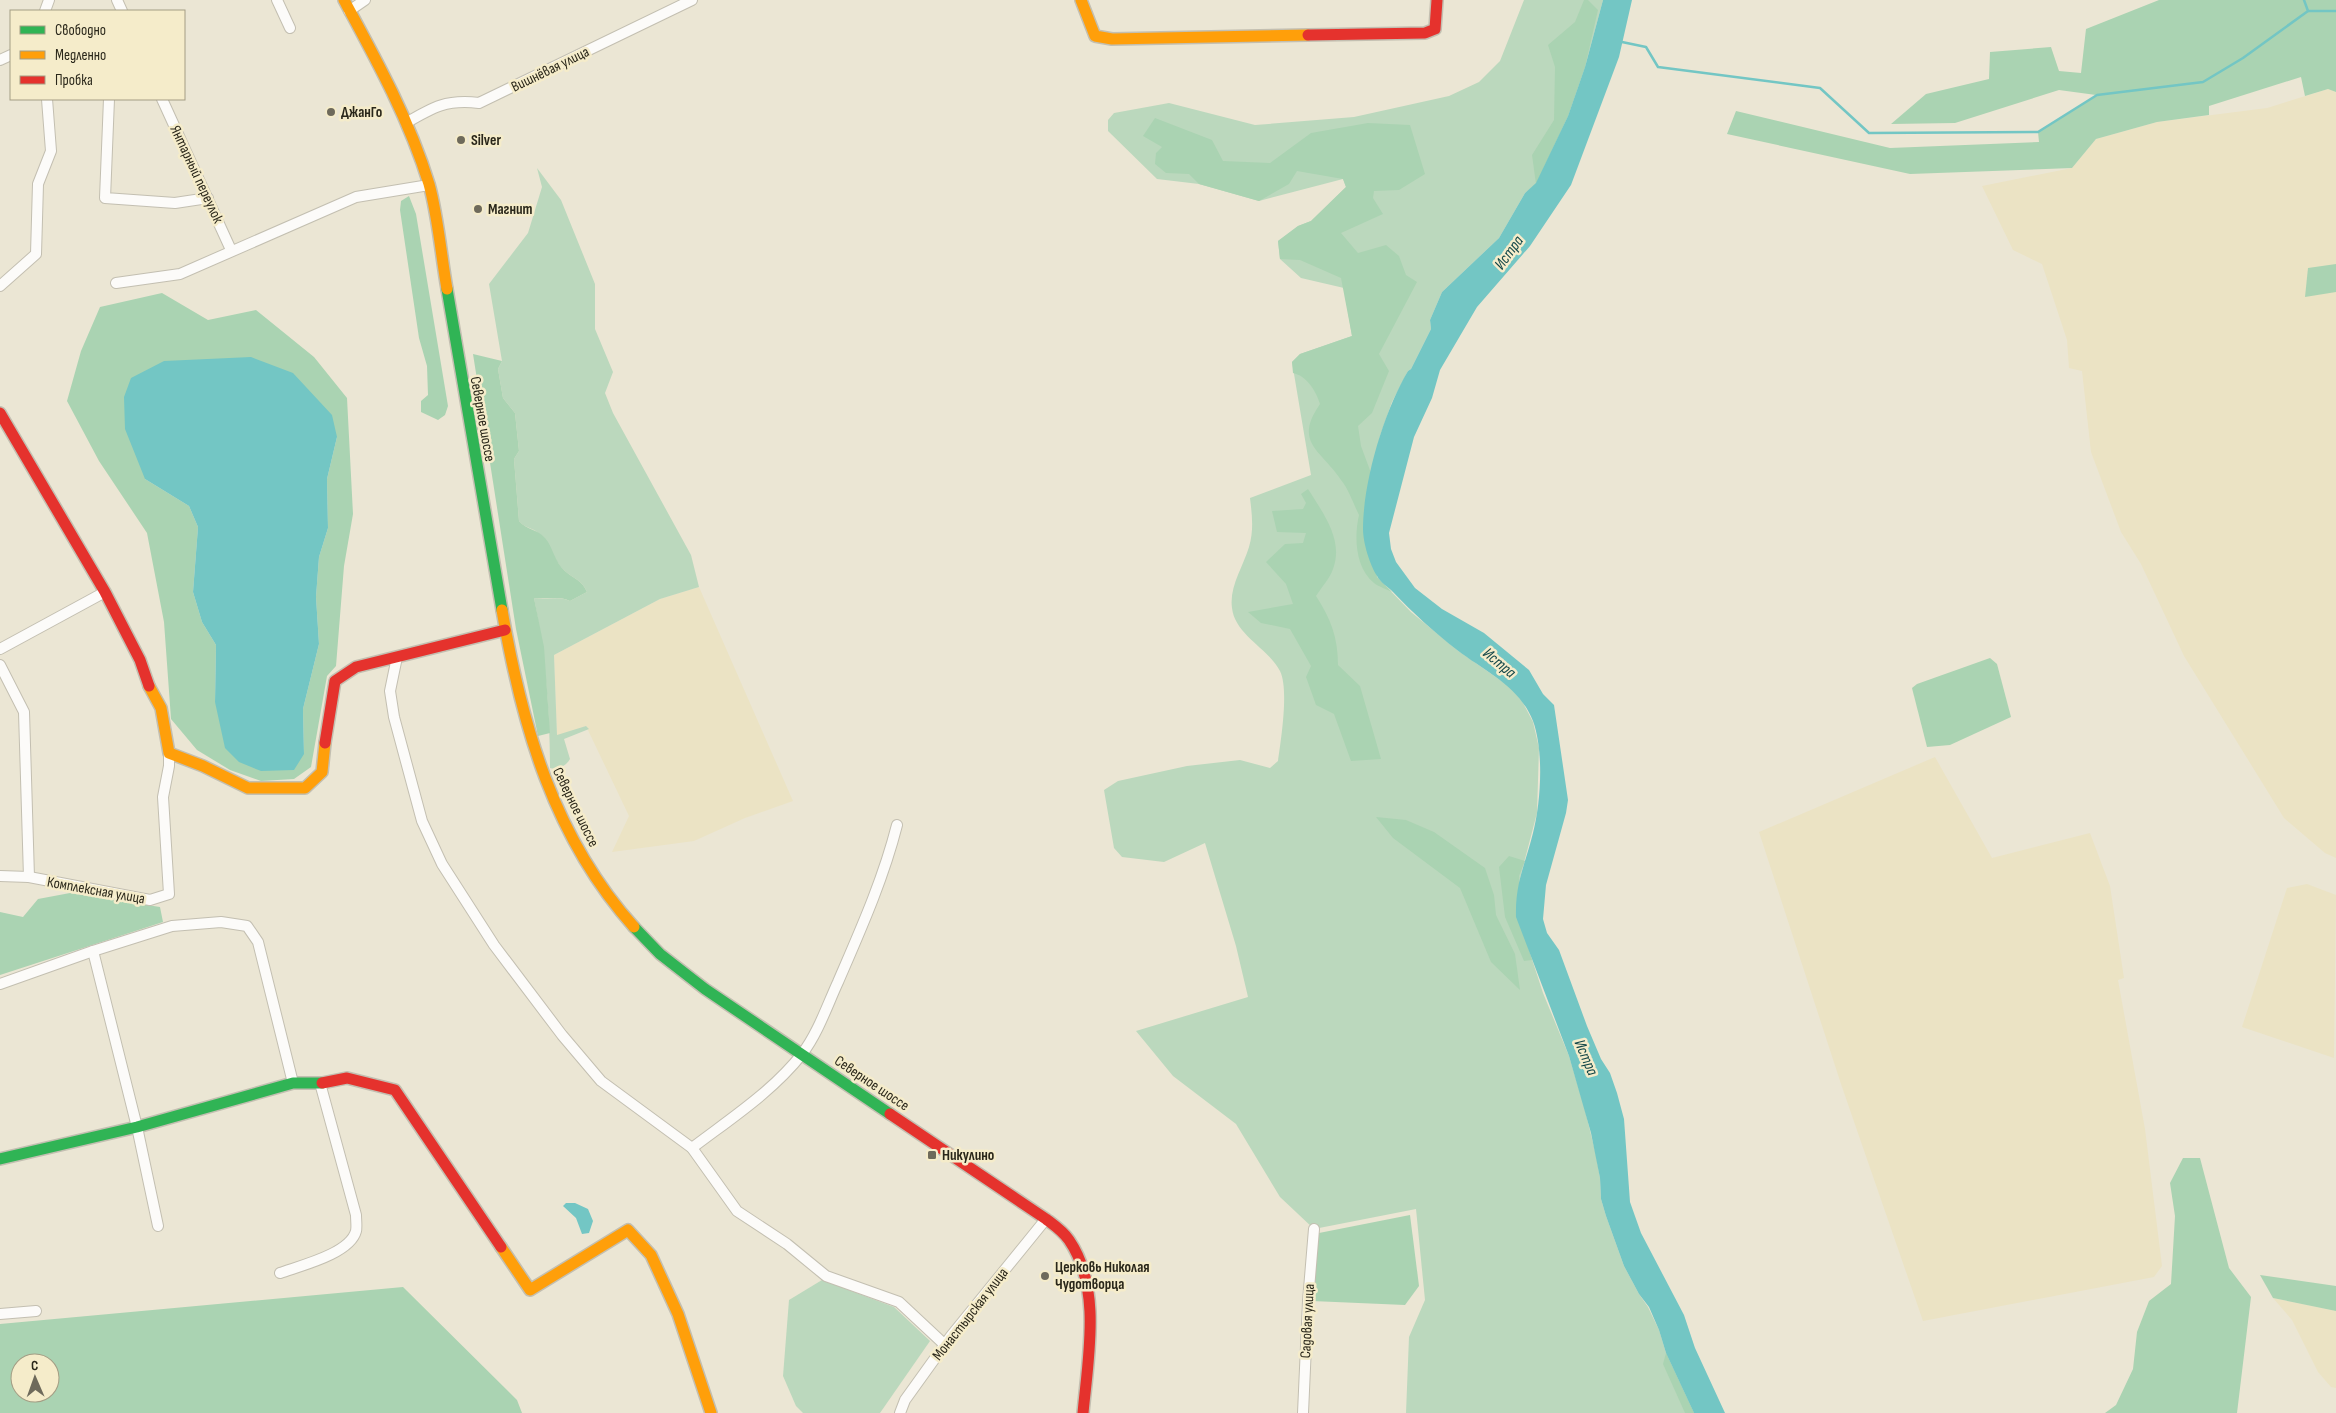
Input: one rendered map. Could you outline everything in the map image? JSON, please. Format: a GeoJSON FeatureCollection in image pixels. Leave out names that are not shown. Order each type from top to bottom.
{"type":"FeatureCollection","features":[{"type":"Feature","properties":{"kind":"street"},"geometry":{"type":"LineString","coordinates":[[277,0],[290,28]]}},
{"type":"Feature","properties":{"kind":"street"},"geometry":{"type":"LineString","coordinates":[[346,5],[365,0]]}},
{"type":"Feature","properties":{"kind":"street"},"geometry":{"type":"LineString","coordinates":[[1082,0],[1095,36],[1112,39],[1425,33],[1435,29],[1437,0]]}},
{"type":"Feature","properties":{"kind":"street","name":"Вишнёвая улица"},"geometry":{"type":"LineString","coordinates":[[406,123],[444,103],[462,101],[479,103],[689,1]]}},
{"type":"Feature","properties":{"kind":"street","name":"Северное шоссе"},"geometry":{"type":"LineString","coordinates":[[346,5],[406,123],[429,185],[505,630],[527,727],[546,782],[579,850],[612,900],[643,937],[675,967],[714,996],[1046,1219],[1067,1238],[1084,1269],[1088,1293],[1083,1413]]}},
{"type":"Feature","properties":{"kind":"street"},"geometry":{"type":"LineString","coordinates":[[0,286],[36,254],[38,184],[51,151],[47,100]]}},
{"type":"Feature","properties":{"kind":"street"},"geometry":{"type":"LineString","coordinates":[[109,100],[105,198],[175,203],[208,198]]}},
{"type":"Feature","properties":{"kind":"street","name":"Янтарный переулок"},"geometry":{"type":"LineString","coordinates":[[162,100],[231,250]]}},
{"type":"Feature","properties":{"kind":"street"},"geometry":{"type":"LineString","coordinates":[[116,283],[180,274],[356,196],[429,185]]}},
{"type":"Feature","properties":{"kind":"street"},"geometry":{"type":"LineString","coordinates":[[0,412],[105,592],[140,660],[149,688],[161,708],[169,752],[248,788],[305,788],[322,772],[329,712],[335,681],[356,667],[505,630]]}},
{"type":"Feature","properties":{"kind":"street"},"geometry":{"type":"LineString","coordinates":[[0,649],[105,592]]}},
{"type":"Feature","properties":{"kind":"street"},"geometry":{"type":"LineString","coordinates":[[397,657],[390,691],[394,717],[422,820],[442,864],[494,945],[601,1081],[692,1148],[737,1212],[787,1244],[826,1276],[899,1302],[945,1345]]}},
{"type":"Feature","properties":{"kind":"street"},"geometry":{"type":"LineString","coordinates":[[0,665],[24,712],[29,877]]}},
{"type":"Feature","properties":{"kind":"street","name":"Комплексная улица"},"geometry":{"type":"LineString","coordinates":[[0,876],[29,877],[150,900],[169,894],[163,797],[169,766],[169,752]]}},
{"type":"Feature","properties":{"kind":"street"},"geometry":{"type":"LineString","coordinates":[[692,1148],[755,1101],[802,1054],[819,1025],[860,933],[890,853],[897,826]]}},
{"type":"Feature","properties":{"kind":"street"},"geometry":{"type":"LineString","coordinates":[[0,984],[93,951],[172,926],[221,922],[247,926],[258,942],[293,1083]]}},
{"type":"Feature","properties":{"kind":"street"},"geometry":{"type":"LineString","coordinates":[[93,951],[137,1127],[158,1226]]}},
{"type":"Feature","properties":{"kind":"street"},"geometry":{"type":"LineString","coordinates":[[0,1159],[137,1127],[293,1083],[320,1083],[347,1078],[395,1090],[530,1290],[628,1230],[651,1255],[678,1314],[711,1413]]}},
{"type":"Feature","properties":{"kind":"street"},"geometry":{"type":"LineString","coordinates":[[280,1273],[335,1253],[350,1242],[356,1231],[356,1216],[320,1083]]}},
{"type":"Feature","properties":{"kind":"street","name":"Монастырская улица"},"geometry":{"type":"LineString","coordinates":[[900,1413],[906,1400],[945,1345],[1046,1219]]}},
{"type":"Feature","properties":{"kind":"street","name":"Садовая улица"},"geometry":{"type":"LineString","coordinates":[[1303,1413],[1314,1229]]}},
{"type":"Feature","properties":{"kind":"street"},"geometry":{"type":"LineString","coordinates":[[0,1314],[36,1311]]}},
{"type":"Feature","properties":{"kind":"shaded area"},"geometry":{"type":"Polygon","coordinates":[[[2328,89],[2336,92],[2336,858],[2325,853],[2284,818],[2184,656],[2141,564],[2121,532],[2091,452],[2082,371],[2069,368],[2067,340],[2042,264],[2013,250],[1982,186],[2072,168],[2096,139],[2157,122],[2267,108],[2328,89]]]}},
{"type":"Feature","properties":{"kind":"shaded area"},"geometry":{"type":"Polygon","coordinates":[[[699,587],[793,801],[745,818],[694,841],[612,852],[629,816],[586,726],[557,736],[554,655],[660,599],[699,587]]]}},
{"type":"Feature","properties":{"kind":"shaded area"},"geometry":{"type":"Polygon","coordinates":[[[1935,757],[1992,858],[2090,833],[2110,886],[2124,978],[2118,980],[2145,1129],[2162,1266],[2154,1277],[1923,1321],[1841,1084],[1759,832],[1935,757]]]}},
{"type":"Feature","properties":{"kind":"shaded area"},"geometry":{"type":"Polygon","coordinates":[[[2307,884],[2336,895],[2334,1058],[2242,1027],[2287,888],[2307,884]]]}},
{"type":"Feature","properties":{"kind":"shaded area"},"geometry":{"type":"Polygon","coordinates":[[[2273,1298],[2336,1311],[2336,1388],[2331,1387],[2318,1372],[2292,1320],[2273,1298]]]}},
{"type":"Feature","properties":{"kind":"green space"},"geometry":{"type":"Polygon","coordinates":[[[1524,0],[1603,0],[1585,67],[1568,116],[1536,184],[1525,193],[1499,238],[1442,292],[1430,320],[1431,329],[1392,402],[1380,436],[1365,507],[1377,577],[1411,612],[1457,650],[1510,687],[1522,701],[1533,722],[1539,748],[1537,813],[1515,897],[1527,944],[1543,993],[1569,1056],[1584,1106],[1596,1155],[1601,1199],[1606,1216],[1624,1266],[1659,1330],[1666,1353],[1694,1413],[1406,1413],[1409,1337],[1425,1300],[1416,1209],[1314,1229],[1280,1197],[1236,1124],[1173,1076],[1136,1031],[1248,997],[1236,946],[1205,843],[1164,862],[1122,857],[1114,848],[1104,790],[1118,781],[1187,766],[1240,760],[1270,768],[1278,761],[1284,715],[1283,679],[1275,663],[1245,634],[1234,618],[1232,608],[1233,592],[1251,541],[1250,498],[1311,475],[1292,362],[1300,354],[1352,336],[1344,288],[1301,278],[1280,259],[1278,241],[1298,226],[1311,221],[1346,187],[1343,179],[1259,201],[1199,184],[1157,179],[1108,131],[1108,120],[1114,113],[1169,103],[1255,125],[1354,117],[1449,96],[1479,82],[1500,61],[1524,0]]]}},
{"type":"Feature","properties":{"kind":"green space"},"geometry":{"type":"Polygon","coordinates":[[[1584,0],[1588,0],[1598,10],[1585,67],[1568,116],[1536,184],[1532,155],[1554,120],[1555,67],[1548,45],[1575,22],[1584,0]]]}},
{"type":"Feature","properties":{"kind":"green space"},"geometry":{"type":"Polygon","coordinates":[[[2159,0],[2336,0],[2336,92],[2328,89],[2305,96],[2301,77],[2209,106],[2209,115],[2157,122],[2096,139],[2072,168],[1910,174],[1727,134],[1736,111],[1890,148],[2039,142],[2038,132],[2096,95],[2059,90],[1955,123],[1891,124],[1926,94],[1989,79],[1990,52],[2051,47],[2059,71],[2081,73],[2086,29],[2159,0]]]}},
{"type":"Feature","properties":{"kind":"green space"},"geometry":{"type":"Polygon","coordinates":[[[1155,118],[1212,140],[1223,161],[1270,163],[1311,133],[1368,123],[1410,125],[1425,174],[1399,190],[1374,191],[1373,198],[1383,214],[1341,233],[1358,253],[1386,245],[1399,256],[1406,275],[1417,282],[1379,354],[1389,371],[1372,413],[1358,426],[1361,446],[1371,473],[1365,507],[1377,577],[1392,592],[1374,583],[1363,569],[1357,542],[1359,515],[1344,484],[1318,453],[1310,437],[1309,428],[1312,417],[1320,404],[1307,381],[1293,373],[1292,362],[1300,354],[1352,336],[1341,278],[1300,260],[1280,259],[1278,241],[1298,226],[1311,221],[1346,187],[1343,179],[1297,171],[1289,184],[1259,201],[1199,184],[1189,174],[1166,173],[1155,164],[1156,153],[1162,147],[1143,136],[1155,118]]]}},
{"type":"Feature","properties":{"kind":"green space"},"geometry":{"type":"Polygon","coordinates":[[[537,168],[561,200],[595,284],[595,329],[613,372],[605,393],[613,413],[691,555],[699,587],[660,599],[554,655],[557,735],[586,726],[589,729],[564,739],[570,759],[559,768],[550,768],[546,682],[534,598],[561,598],[570,601],[587,592],[580,582],[568,574],[561,566],[538,533],[519,521],[514,459],[519,451],[515,413],[503,398],[498,369],[502,361],[489,284],[528,233],[542,187],[537,168]]]}},
{"type":"Feature","properties":{"kind":"green space"},"geometry":{"type":"Polygon","coordinates":[[[409,196],[416,214],[448,406],[445,415],[438,420],[421,412],[421,401],[428,395],[427,366],[419,338],[400,210],[401,201],[409,196]]]}},
{"type":"Feature","properties":{"kind":"green space"},"geometry":{"type":"Polygon","coordinates":[[[2336,264],[2336,292],[2305,297],[2308,268],[2336,264]]]}},
{"type":"Feature","properties":{"kind":"green space"},"geometry":{"type":"Polygon","coordinates":[[[162,293],[208,320],[256,310],[314,357],[347,398],[353,514],[344,566],[336,666],[327,676],[311,767],[294,779],[261,781],[230,770],[197,750],[171,719],[164,622],[147,533],[99,461],[67,401],[81,351],[100,307],[162,293]],[[337,437],[145,479],[189,506],[198,527],[193,592],[202,622],[216,645],[215,702],[304,754],[303,709],[319,644],[316,597],[319,557],[328,528],[327,479],[337,437]]]}},
{"type":"Feature","properties":{"kind":"green space"},"geometry":{"type":"Polygon","coordinates":[[[473,354],[502,361],[498,369],[503,398],[515,413],[519,451],[514,459],[519,521],[545,538],[561,567],[580,582],[587,592],[570,601],[561,598],[534,598],[544,647],[550,733],[538,736],[516,629],[473,354]]]}},
{"type":"Feature","properties":{"kind":"green space"},"geometry":{"type":"Polygon","coordinates":[[[1308,489],[1330,527],[1336,548],[1336,558],[1332,572],[1316,596],[1333,629],[1337,646],[1338,665],[1360,686],[1381,759],[1351,761],[1334,714],[1316,705],[1306,677],[1311,666],[1290,629],[1261,623],[1248,612],[1293,604],[1286,584],[1266,562],[1285,544],[1303,543],[1306,533],[1277,532],[1272,511],[1303,509],[1306,503],[1301,494],[1308,489]]]}},
{"type":"Feature","properties":{"kind":"green space"},"geometry":{"type":"Polygon","coordinates":[[[1990,658],[1997,664],[2011,717],[1950,745],[1927,747],[1912,688],[1917,684],[1990,658]]]}},
{"type":"Feature","properties":{"kind":"green space"},"geometry":{"type":"Polygon","coordinates":[[[1376,817],[1406,820],[1434,832],[1485,868],[1494,895],[1496,915],[1515,954],[1520,990],[1491,962],[1460,888],[1393,838],[1376,817]]]}},
{"type":"Feature","properties":{"kind":"green space"},"geometry":{"type":"Polygon","coordinates":[[[1509,856],[1525,861],[1519,876],[1527,944],[1532,960],[1524,961],[1505,917],[1499,867],[1509,856]]]}},
{"type":"Feature","properties":{"kind":"green space"},"geometry":{"type":"Polygon","coordinates":[[[70,893],[160,907],[163,922],[0,975],[0,912],[23,917],[38,899],[70,893]]]}},
{"type":"Feature","properties":{"kind":"green space"},"geometry":{"type":"Polygon","coordinates":[[[2183,1158],[2200,1158],[2229,1268],[2251,1297],[2237,1413],[2105,1413],[2116,1405],[2133,1369],[2137,1332],[2149,1301],[2171,1284],[2175,1216],[2170,1183],[2183,1158]]]}},
{"type":"Feature","properties":{"kind":"green space"},"geometry":{"type":"Polygon","coordinates":[[[1410,1215],[1419,1286],[1405,1305],[1312,1301],[1319,1233],[1410,1215]]]}},
{"type":"Feature","properties":{"kind":"green space"},"geometry":{"type":"Polygon","coordinates":[[[2260,1275],[2336,1286],[2336,1311],[2273,1298],[2260,1275]]]}},
{"type":"Feature","properties":{"kind":"green space"},"geometry":{"type":"Polygon","coordinates":[[[822,1280],[894,1307],[930,1341],[880,1413],[803,1413],[796,1406],[783,1376],[789,1300],[822,1280]]]}},
{"type":"Feature","properties":{"kind":"green space"},"geometry":{"type":"Polygon","coordinates":[[[403,1287],[517,1400],[522,1413],[0,1413],[0,1324],[403,1287]]]}},
{"type":"Feature","properties":{"kind":"green space"},"geometry":{"type":"Polygon","coordinates":[[[1666,1353],[1694,1413],[1685,1413],[1663,1364],[1666,1353]]]}},
{"type":"Feature","properties":{"kind":"water","name":"Истра"},"geometry":{"type":"Polygon","coordinates":[[[1603,0],[1632,0],[1619,57],[1571,185],[1530,246],[1477,307],[1440,370],[1432,398],[1414,437],[1389,533],[1391,549],[1396,562],[1415,588],[1442,609],[1484,633],[1529,670],[1543,694],[1554,705],[1568,800],[1546,885],[1543,919],[1547,933],[1559,950],[1587,1026],[1601,1059],[1610,1073],[1617,1093],[1624,1119],[1630,1202],[1641,1233],[1684,1315],[1695,1348],[1725,1413],[1694,1413],[1666,1353],[1649,1307],[1639,1294],[1624,1266],[1601,1199],[1600,1178],[1591,1133],[1569,1056],[1516,917],[1517,894],[1521,874],[1533,833],[1538,807],[1540,761],[1533,721],[1527,709],[1510,689],[1440,636],[1380,580],[1369,560],[1363,535],[1364,510],[1376,447],[1399,387],[1411,369],[1431,329],[1430,320],[1442,292],[1499,238],[1525,193],[1536,183],[1568,116],[1585,67],[1603,0]]]}},
{"type":"Feature","properties":{"kind":"water"},"geometry":{"type":"Polygon","coordinates":[[[251,357],[293,373],[332,415],[337,437],[327,479],[328,528],[319,557],[316,597],[319,644],[303,709],[304,754],[294,770],[261,771],[239,762],[225,748],[215,702],[216,645],[202,622],[193,592],[198,527],[189,506],[145,479],[125,429],[124,397],[131,378],[164,361],[251,357]]]}},
{"type":"Feature","properties":{"kind":"water"},"geometry":{"type":"Polygon","coordinates":[[[566,1203],[575,1203],[588,1209],[593,1221],[589,1233],[582,1234],[576,1218],[563,1206],[566,1203]]]}},
{"type":"Feature","properties":{"kind":"waterway"},"geometry":{"type":"LineString","coordinates":[[1622,42],[1646,47],[1658,67],[1820,88],[1869,133],[2038,132],[2097,95],[2203,82],[2243,58],[2308,11],[2304,0]]}},
{"type":"Feature","properties":{"kind":"waterway"},"geometry":{"type":"LineString","coordinates":[[2308,11],[2336,11]]}},
{"type":"Feature","properties":{"kind":"traffic: fast"},"geometry":{"type":"LineString","coordinates":[[447,289],[502,610]]}},
{"type":"Feature","properties":{"kind":"traffic: fast"},"geometry":{"type":"LineString","coordinates":[[634,927],[660,954],[705,989],[890,1114]]}},
{"type":"Feature","properties":{"kind":"traffic: fast"},"geometry":{"type":"LineString","coordinates":[[0,1159],[137,1127],[293,1083],[322,1083]]}},
{"type":"Feature","properties":{"kind":"traffic: slow"},"geometry":{"type":"LineString","coordinates":[[344,0],[391,90],[421,160],[435,209],[447,289]]}},
{"type":"Feature","properties":{"kind":"traffic: slow"},"geometry":{"type":"LineString","coordinates":[[1081,0],[1095,36],[1112,39],[1308,35]]}},
{"type":"Feature","properties":{"kind":"traffic: slow"},"geometry":{"type":"LineString","coordinates":[[502,610],[510,653],[531,738],[562,818],[582,856],[606,893],[634,927]]}},
{"type":"Feature","properties":{"kind":"traffic: slow"},"geometry":{"type":"LineString","coordinates":[[149,686],[161,708],[169,753],[203,766],[248,788],[305,788],[322,772],[325,743]]}},
{"type":"Feature","properties":{"kind":"traffic: slow"},"geometry":{"type":"LineString","coordinates":[[501,1247],[530,1290],[628,1230],[651,1255],[678,1314],[711,1413]]}},
{"type":"Feature","properties":{"kind":"traffic: jam"},"geometry":{"type":"LineString","coordinates":[[1308,35],[1425,33],[1435,29],[1437,0]]}},
{"type":"Feature","properties":{"kind":"traffic: jam"},"geometry":{"type":"LineString","coordinates":[[0,413],[105,592],[140,660],[149,686]]}},
{"type":"Feature","properties":{"kind":"traffic: jam"},"geometry":{"type":"LineString","coordinates":[[325,743],[335,681],[356,667],[505,630]]}},
{"type":"Feature","properties":{"kind":"traffic: jam"},"geometry":{"type":"LineString","coordinates":[[322,1083],[347,1078],[395,1090],[501,1247]]}},
{"type":"Feature","properties":{"kind":"traffic: jam"},"geometry":{"type":"LineString","coordinates":[[890,1114],[1046,1219],[1069,1240],[1079,1259],[1086,1280],[1089,1301],[1089,1347],[1083,1413]]}},
{"type":"Feature","properties":{"kind":"place","name":"ДжанГо"},"geometry":{"type":"Point","coordinates":[331,112]}},
{"type":"Feature","properties":{"kind":"place","name":"Silver"},"geometry":{"type":"Point","coordinates":[461,140]}},
{"type":"Feature","properties":{"kind":"place","name":"Магнит"},"geometry":{"type":"Point","coordinates":[478,209]}},
{"type":"Feature","properties":{"kind":"place","name":"Никулино"},"geometry":{"type":"Point","coordinates":[932,1155]}},
{"type":"Feature","properties":{"kind":"place","name":"Церковь Николая Чудотворца"},"geometry":{"type":"Point","coordinates":[1045,1276]}}]}
